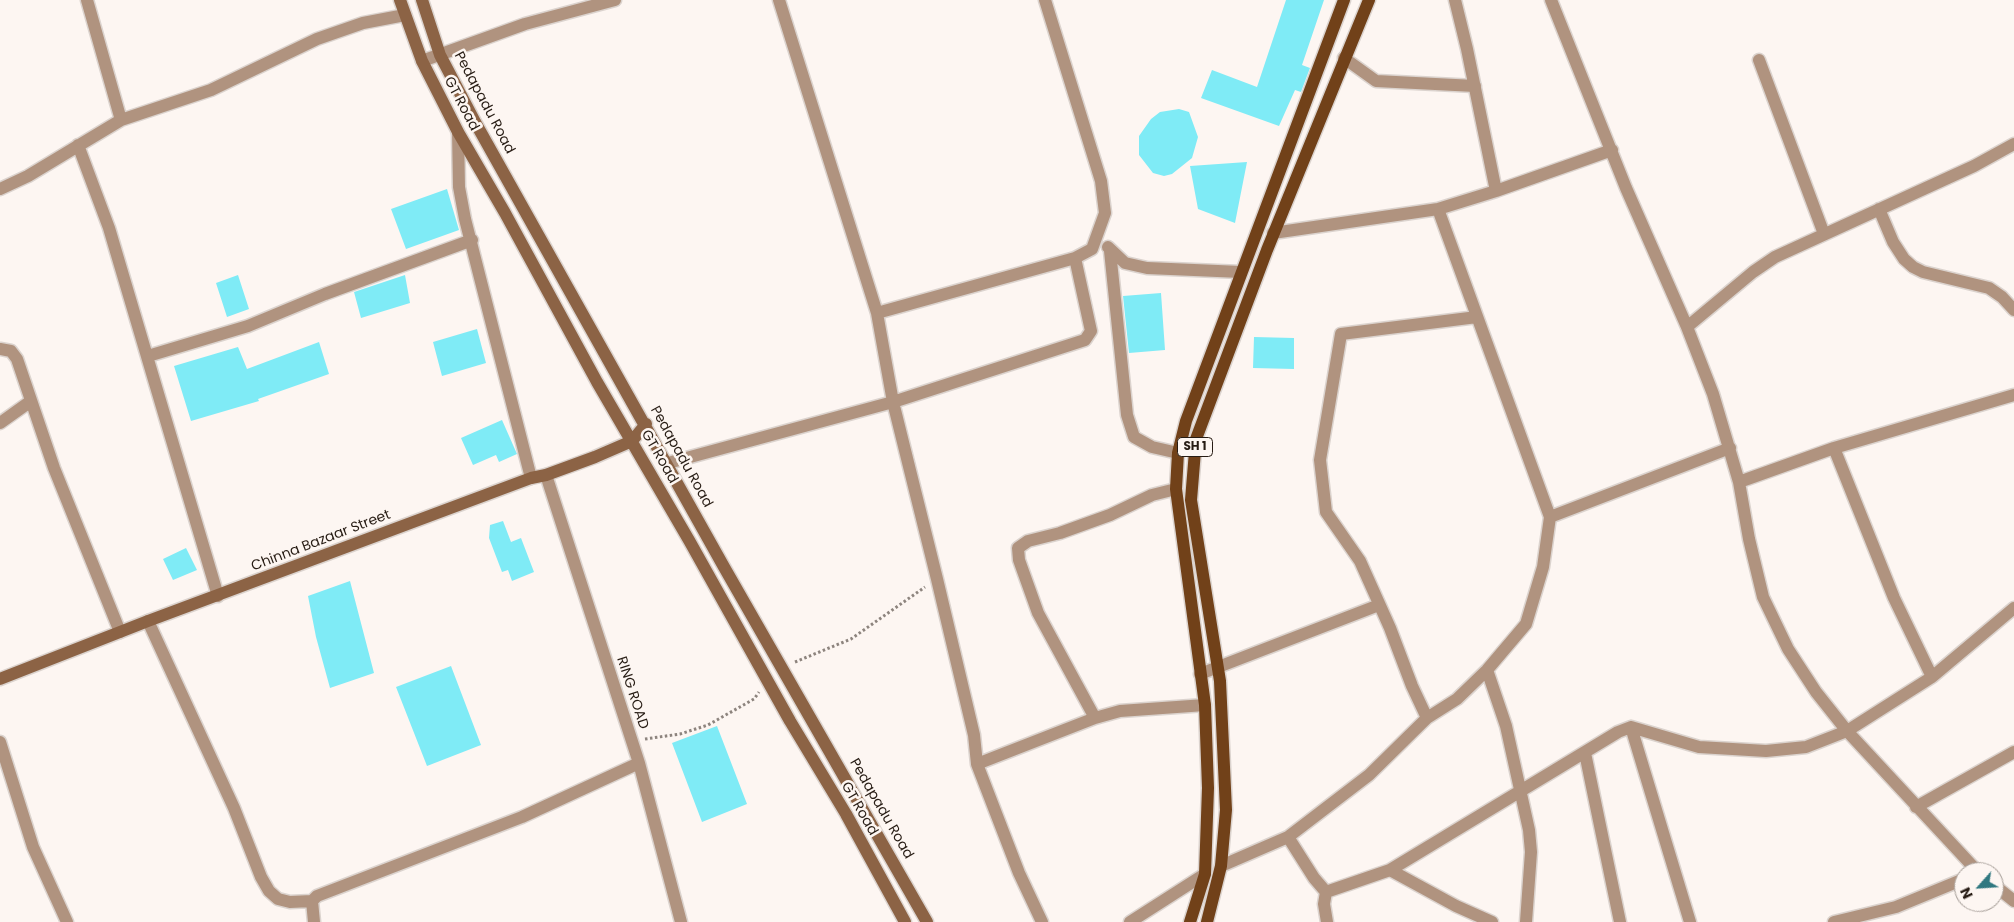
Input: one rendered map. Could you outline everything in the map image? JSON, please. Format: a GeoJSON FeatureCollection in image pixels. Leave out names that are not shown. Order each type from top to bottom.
{"type":"FeatureCollection","features":[{"type":"Feature","properties":{"kind":"main road","name":"GT Road"},"geometry":{"type":"LineString","coordinates":[[400,0],[422,61],[458,132],[505,213],[597,382],[766,680],[846,814],[905,922]]}},
{"type":"Feature","properties":{"kind":"main road","name":"Pedapadu Road"},"geometry":{"type":"LineString","coordinates":[[422,0],[440,54],[578,308],[646,424],[927,922]]}},
{"type":"Feature","properties":{"kind":"main road","name":"SH 1"},"geometry":{"type":"LineString","coordinates":[[1190,922],[1204,874],[1208,788],[1204,705],[1176,489],[1178,453],[1186,421],[1344,0]]}},
{"type":"Feature","properties":{"kind":"main road","name":"SH 1"},"geometry":{"type":"LineString","coordinates":[[1207,922],[1221,866],[1226,810],[1220,681],[1191,507],[1196,439],[1273,233],[1369,0]]}},
{"type":"Feature","properties":{"kind":"main road","name":"Chinna Bazaar Street"},"geometry":{"type":"LineString","coordinates":[[0,680],[148,621],[531,478],[546,475],[632,441],[646,424]]}},
{"type":"Feature","properties":{"kind":"street"},"geometry":{"type":"LineString","coordinates":[[87,0],[121,120]]}},
{"type":"Feature","properties":{"kind":"street"},"geometry":{"type":"LineString","coordinates":[[422,61],[525,24],[615,0]]}},
{"type":"Feature","properties":{"kind":"street"},"geometry":{"type":"LineString","coordinates":[[779,0],[877,313],[893,402],[913,488],[938,579],[974,735],[977,764],[1019,874],[1042,922]]}},
{"type":"Feature","properties":{"kind":"street"},"geometry":{"type":"LineString","coordinates":[[877,313],[1075,258],[1092,249],[1105,213],[1101,180],[1045,0]]}},
{"type":"Feature","properties":{"kind":"street"},"geometry":{"type":"LineString","coordinates":[[1455,0],[1475,86],[1496,191]]}},
{"type":"Feature","properties":{"kind":"street"},"geometry":{"type":"LineString","coordinates":[[1551,0],[1687,327],[1730,448],[1763,597],[1788,649],[1816,692],[1847,731],[1968,862]]}},
{"type":"Feature","properties":{"kind":"street"},"geometry":{"type":"LineString","coordinates":[[0,189],[28,176],[121,120],[211,90],[318,39],[362,23],[405,15]]}},
{"type":"Feature","properties":{"kind":"street"},"geometry":{"type":"LineString","coordinates":[[1344,58],[1376,81],[1475,86]]}},
{"type":"Feature","properties":{"kind":"street"},"geometry":{"type":"LineString","coordinates":[[1759,60],[1824,234]]}},
{"type":"Feature","properties":{"kind":"street"},"geometry":{"type":"LineString","coordinates":[[458,132],[459,187],[531,478]]}},
{"type":"Feature","properties":{"kind":"street"},"geometry":{"type":"LineString","coordinates":[[1687,327],[1753,272],[1775,257],[1974,166],[2014,144]]}},
{"type":"Feature","properties":{"kind":"street"},"geometry":{"type":"LineString","coordinates":[[78,145],[109,228],[218,596]]}},
{"type":"Feature","properties":{"kind":"street"},"geometry":{"type":"LineString","coordinates":[[1273,233],[1438,209],[1496,191],[1612,150]]}},
{"type":"Feature","properties":{"kind":"street"},"geometry":{"type":"LineString","coordinates":[[1221,866],[1288,837],[1369,775],[1427,718],[1457,699],[1487,670],[1526,624],[1543,567],[1550,517],[1438,209]]}},
{"type":"Feature","properties":{"kind":"street"},"geometry":{"type":"LineString","coordinates":[[1880,210],[1893,242],[1904,259],[1913,267],[1922,272],[1989,288],[2014,310]]}},
{"type":"Feature","properties":{"kind":"street"},"geometry":{"type":"LineString","coordinates":[[1100,230],[1110,250],[1126,415],[1134,436],[1152,447],[1178,453]]}},
{"type":"Feature","properties":{"kind":"street"},"geometry":{"type":"LineString","coordinates":[[148,356],[248,326],[326,294],[472,240]]}},
{"type":"Feature","properties":{"kind":"street"},"geometry":{"type":"LineString","coordinates":[[1110,250],[1125,263],[1147,268],[1241,272]]}},
{"type":"Feature","properties":{"kind":"street"},"geometry":{"type":"LineString","coordinates":[[668,463],[893,402],[1086,340],[1091,331],[1075,258]]}},
{"type":"Feature","properties":{"kind":"street"},"geometry":{"type":"LineString","coordinates":[[1427,718],[1360,561],[1326,512],[1320,460],[1341,334],[1477,317]]}},
{"type":"Feature","properties":{"kind":"street"},"geometry":{"type":"LineString","coordinates":[[0,349],[11,351],[17,360],[54,468],[120,632]]}},
{"type":"Feature","properties":{"kind":"street"},"geometry":{"type":"LineString","coordinates":[[1739,482],[1834,448],[2014,395]]}},
{"type":"Feature","properties":{"kind":"street"},"geometry":{"type":"LineString","coordinates":[[0,423],[30,401]]}},
{"type":"Feature","properties":{"kind":"street"},"geometry":{"type":"LineString","coordinates":[[1550,517],[1730,448]]}},
{"type":"Feature","properties":{"kind":"street"},"geometry":{"type":"LineString","coordinates":[[1834,448],[1894,598],[1932,677]]}},
{"type":"Feature","properties":{"kind":"street","name":"RING ROAD"},"geometry":{"type":"LineString","coordinates":[[546,475],[639,763],[681,922]]}},
{"type":"Feature","properties":{"kind":"street"},"geometry":{"type":"LineString","coordinates":[[1095,718],[1038,614],[1019,560],[1018,548],[1028,541],[1060,533],[1110,515],[1152,495],[1176,489]]}},
{"type":"Feature","properties":{"kind":"street"},"geometry":{"type":"LineString","coordinates":[[1200,674],[1379,605]]}},
{"type":"Feature","properties":{"kind":"street"},"geometry":{"type":"LineString","coordinates":[[1326,892],[1390,870],[1618,732],[1631,727],[1699,747],[1766,751],[1806,747],[1828,740],[1847,731],[1932,677],[2014,608]]}},
{"type":"Feature","properties":{"kind":"street"},"geometry":{"type":"LineString","coordinates":[[148,621],[234,808],[265,884],[278,899],[290,902],[312,901],[324,893],[522,817],[639,763]]}},
{"type":"Feature","properties":{"kind":"street"},"geometry":{"type":"LineString","coordinates":[[1487,670],[1506,726],[1529,830],[1531,852],[1526,922]]}},
{"type":"Feature","properties":{"kind":"street"},"geometry":{"type":"LineString","coordinates":[[977,764],[1095,718],[1120,711],[1204,705]]}},
{"type":"Feature","properties":{"kind":"street"},"geometry":{"type":"LineString","coordinates":[[1631,727],[1690,922]]}},
{"type":"Feature","properties":{"kind":"street"},"geometry":{"type":"LineString","coordinates":[[0,742],[33,847],[67,922]]}},
{"type":"Feature","properties":{"kind":"street"},"geometry":{"type":"LineString","coordinates":[[1916,807],[2014,752]]}},
{"type":"Feature","properties":{"kind":"street"},"geometry":{"type":"LineString","coordinates":[[1585,753],[1620,922]]}},
{"type":"Feature","properties":{"kind":"street"},"geometry":{"type":"LineString","coordinates":[[1288,837],[1314,878],[1326,892]]}},
{"type":"Feature","properties":{"kind":"street"},"geometry":{"type":"LineString","coordinates":[[1390,870],[1456,906],[1492,922]]}},
{"type":"Feature","properties":{"kind":"street"},"geometry":{"type":"LineString","coordinates":[[1130,922],[1204,874]]}},
{"type":"Feature","properties":{"kind":"street"},"geometry":{"type":"LineString","coordinates":[[1834,922],[1896,907],[1954,882]]}},
{"type":"Feature","properties":{"kind":"street"},"geometry":{"type":"LineString","coordinates":[[1326,892],[1324,904],[1327,922]]}},
{"type":"Feature","properties":{"kind":"street"},"geometry":{"type":"LineString","coordinates":[[312,901],[314,922]]}},
{"type":"Feature","properties":{"kind":"path"},"geometry":{"type":"LineString","coordinates":[[782,667],[851,639],[938,579]]}},
{"type":"Feature","properties":{"kind":"path"},"geometry":{"type":"LineString","coordinates":[[632,741],[680,734],[708,725],[754,700],[766,680]]}},
{"type":"Feature","properties":{"kind":"building"},"geometry":{"type":"Polygon","coordinates":[[[1286,0],[1324,0],[1302,65],[1310,68],[1301,92],[1295,90],[1279,126],[1201,98],[1212,70],[1257,87],[1286,0]]]}},
{"type":"Feature","properties":{"kind":"building"},"geometry":{"type":"Polygon","coordinates":[[[1179,109],[1189,112],[1198,137],[1192,158],[1172,174],[1164,176],[1153,173],[1139,155],[1139,136],[1151,119],[1160,112],[1179,109]]]}},
{"type":"Feature","properties":{"kind":"building"},"geometry":{"type":"Polygon","coordinates":[[[1247,162],[1235,223],[1198,209],[1190,166],[1247,162]]]}},
{"type":"Feature","properties":{"kind":"building"},"geometry":{"type":"Polygon","coordinates":[[[447,189],[459,230],[406,249],[391,209],[447,189]]]}},
{"type":"Feature","properties":{"kind":"building"},"geometry":{"type":"Polygon","coordinates":[[[238,275],[249,309],[227,317],[216,283],[238,275]]]}},
{"type":"Feature","properties":{"kind":"building"},"geometry":{"type":"Polygon","coordinates":[[[405,275],[410,303],[361,318],[354,292],[405,275]]]}},
{"type":"Feature","properties":{"kind":"building"},"geometry":{"type":"Polygon","coordinates":[[[1161,293],[1165,350],[1129,353],[1123,296],[1161,293]]]}},
{"type":"Feature","properties":{"kind":"building"},"geometry":{"type":"Polygon","coordinates":[[[477,329],[486,363],[442,376],[433,342],[477,329]]]}},
{"type":"Feature","properties":{"kind":"building"},"geometry":{"type":"Polygon","coordinates":[[[1254,337],[1294,338],[1294,369],[1253,368],[1254,337]]]}},
{"type":"Feature","properties":{"kind":"building"},"geometry":{"type":"Polygon","coordinates":[[[319,342],[329,374],[258,399],[259,401],[191,421],[174,366],[238,347],[247,369],[319,342]]]}},
{"type":"Feature","properties":{"kind":"building"},"geometry":{"type":"Polygon","coordinates":[[[502,420],[517,454],[499,462],[496,455],[473,465],[461,438],[502,420]]]}},
{"type":"Feature","properties":{"kind":"building"},"geometry":{"type":"Polygon","coordinates":[[[503,521],[511,542],[521,538],[534,572],[512,581],[508,570],[502,572],[489,538],[490,525],[503,521]]]}},
{"type":"Feature","properties":{"kind":"building"},"geometry":{"type":"Polygon","coordinates":[[[186,548],[197,570],[173,580],[163,559],[186,548]]]}},
{"type":"Feature","properties":{"kind":"building"},"geometry":{"type":"Polygon","coordinates":[[[350,581],[374,673],[330,688],[316,637],[308,596],[350,581]]]}},
{"type":"Feature","properties":{"kind":"building"},"geometry":{"type":"Polygon","coordinates":[[[451,666],[481,745],[427,766],[396,687],[451,666]]]}},
{"type":"Feature","properties":{"kind":"building"},"geometry":{"type":"Polygon","coordinates":[[[717,726],[747,804],[702,822],[672,743],[717,726]]]}}]}
